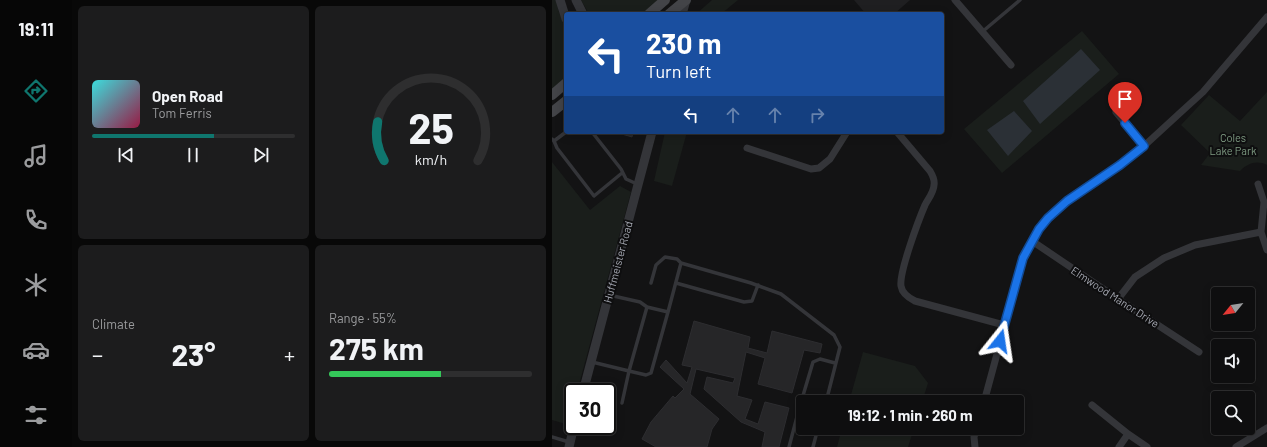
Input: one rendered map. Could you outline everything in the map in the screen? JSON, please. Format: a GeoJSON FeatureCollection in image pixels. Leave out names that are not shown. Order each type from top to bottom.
{"type":"FeatureCollection","features":[{"type":"Feature","properties":{"kind":"main road"},"geometry":{"type":"LineString","coordinates":[[651,12],[665,0]]}},
{"type":"Feature","properties":{"kind":"main road"},"geometry":{"type":"LineString","coordinates":[[671,12],[686,0]]}},
{"type":"Feature","properties":{"kind":"main road"},"geometry":{"type":"LineString","coordinates":[[552,95],[564,85]]}},
{"type":"Feature","properties":{"kind":"main road"},"geometry":{"type":"LineString","coordinates":[[552,112],[564,103]]}},
{"type":"Feature","properties":{"kind":"street"},"geometry":{"type":"LineString","coordinates":[[560,0],[564,13]]}},
{"type":"Feature","properties":{"kind":"street"},"geometry":{"type":"LineString","coordinates":[[576,0],[582,12]]}},
{"type":"Feature","properties":{"kind":"street"},"geometry":{"type":"LineString","coordinates":[[683,12],[686,0]]}},
{"type":"Feature","properties":{"kind":"street"},"geometry":{"type":"LineString","coordinates":[[955,0],[1010,65]]}},
{"type":"Feature","properties":{"kind":"street"},"geometry":{"type":"LineString","coordinates":[[986,395],[1023,258],[1032,241],[1048,218],[1067,201],[1120,165],[1144,146],[1203,92],[1267,17]]}},
{"type":"Feature","properties":{"kind":"street"},"geometry":{"type":"LineString","coordinates":[[1116,112],[1144,146]]}},
{"type":"Feature","properties":{"kind":"street","name":"Huffmeister Road"},"geometry":{"type":"LineString","coordinates":[[585,383],[651,134]]}},
{"type":"Feature","properties":{"kind":"street"},"geometry":{"type":"LineString","coordinates":[[747,148],[810,169],[819,168],[830,159],[846,134]]}},
{"type":"Feature","properties":{"kind":"street"},"geometry":{"type":"LineString","coordinates":[[899,134],[930,171],[935,182],[934,188],[925,205],[908,252],[901,286],[910,299],[915,301],[1004,326]]}},
{"type":"Feature","properties":{"kind":"street"},"geometry":{"type":"LineString","coordinates":[[1258,184],[1264,202],[1261,232],[1267,250]]}},
{"type":"Feature","properties":{"kind":"street"},"geometry":{"type":"LineString","coordinates":[[1118,299],[1135,277],[1164,258],[1195,246],[1261,232]]}},
{"type":"Feature","properties":{"kind":"street","name":"Elmwood Manor Drive"},"geometry":{"type":"LineString","coordinates":[[1032,241],[1199,352]]}},
{"type":"Feature","properties":{"kind":"street"},"geometry":{"type":"LineString","coordinates":[[1092,405],[1147,447]]}},
{"type":"Feature","properties":{"kind":"street"},"geometry":{"type":"LineString","coordinates":[[1236,447],[1267,428]]}},
{"type":"Feature","properties":{"kind":"street"},"geometry":{"type":"LineString","coordinates":[[1119,447],[1128,434]]}},
{"type":"Feature","properties":{"kind":"street"},"geometry":{"type":"LineString","coordinates":[[570,445],[572,435]]}},
{"type":"Feature","properties":{"kind":"street"},"geometry":{"type":"LineString","coordinates":[[975,435],[975,447]]}},
{"type":"Feature","properties":{"kind":"lane"},"geometry":{"type":"LineString","coordinates":[[982,32],[1020,0]]}},
{"type":"Feature","properties":{"kind":"lane"},"geometry":{"type":"LineString","coordinates":[[564,133],[553,140],[557,148],[594,196],[622,173]]}},
{"type":"Feature","properties":{"kind":"lane"},"geometry":{"type":"LineString","coordinates":[[594,134],[621,169],[626,179],[638,184]]}},
{"type":"Feature","properties":{"kind":"lane"},"geometry":{"type":"LineString","coordinates":[[651,283],[656,265],[665,257],[677,259],[681,263],[758,285],[781,294],[834,335],[840,347],[828,395]]}},
{"type":"Feature","properties":{"kind":"lane"},"geometry":{"type":"LineString","coordinates":[[591,362],[646,375],[651,373],[681,263]]}},
{"type":"Feature","properties":{"kind":"lane"},"geometry":{"type":"LineString","coordinates":[[676,283],[744,302],[752,301],[758,285]]}},
{"type":"Feature","properties":{"kind":"lane"},"geometry":{"type":"LineString","coordinates":[[609,295],[640,302],[647,307],[668,312]]}},
{"type":"Feature","properties":{"kind":"lane"},"geometry":{"type":"LineString","coordinates":[[622,403],[629,371],[647,307]]}},
{"type":"Feature","properties":{"kind":"lane"},"geometry":{"type":"LineString","coordinates":[[805,395],[813,362],[820,359],[835,363]]}},
{"type":"Feature","properties":{"kind":"lane"},"geometry":{"type":"LineString","coordinates":[[789,447],[796,425]]}},
{"type":"Feature","properties":{"kind":"lane"},"geometry":{"type":"LineString","coordinates":[[813,447],[816,435]]}},
{"type":"Feature","properties":{"kind":"lane"},"geometry":{"type":"LineString","coordinates":[[552,437],[570,445]]}},
{"type":"Feature","properties":{"kind":"shaded area"},"geometry":{"type":"Polygon","coordinates":[[[854,0],[910,0],[896,12],[864,12],[854,0]]]}},
{"type":"Feature","properties":{"kind":"shaded area"},"geometry":{"type":"Polygon","coordinates":[[[1081,49],[1100,70],[1040,124],[1023,101],[1081,49]]]}},
{"type":"Feature","properties":{"kind":"shaded area"},"geometry":{"type":"Polygon","coordinates":[[[1014,111],[1032,131],[1008,156],[987,130],[1014,111]]]}},
{"type":"Feature","properties":{"kind":"green space"},"geometry":{"type":"Polygon","coordinates":[[[552,0],[557,0],[559,12],[564,24],[564,79],[552,89],[552,0]]]}},
{"type":"Feature","properties":{"kind":"green space"},"geometry":{"type":"Polygon","coordinates":[[[581,0],[659,0],[644,12],[588,12],[581,0]]]}},
{"type":"Feature","properties":{"kind":"green space"},"geometry":{"type":"Polygon","coordinates":[[[712,0],[738,0],[723,12],[698,12],[712,0]]]}},
{"type":"Feature","properties":{"kind":"green space"},"geometry":{"type":"Polygon","coordinates":[[[1082,31],[1119,74],[1002,173],[964,129],[1082,31]]]}},
{"type":"Feature","properties":{"kind":"green space","name":"Coles Lake Park"},"geometry":{"type":"Polygon","coordinates":[[[1267,92],[1267,165],[1263,163],[1253,163],[1240,171],[1201,165],[1210,153],[1181,125],[1209,95],[1240,121],[1267,92]]]}},
{"type":"Feature","properties":{"kind":"green space"},"geometry":{"type":"Polygon","coordinates":[[[665,134],[686,134],[672,186],[654,181],[665,134]]]}},
{"type":"Feature","properties":{"kind":"green space"},"geometry":{"type":"Polygon","coordinates":[[[552,162],[590,210],[620,186],[631,192],[579,383],[564,383],[564,424],[552,420],[552,162]]]}},
{"type":"Feature","properties":{"kind":"green space"},"geometry":{"type":"Polygon","coordinates":[[[863,352],[915,366],[928,383],[924,395],[851,395],[863,352]]]}},
{"type":"Feature","properties":{"kind":"green space"},"geometry":{"type":"Polygon","coordinates":[[[840,435],[912,435],[908,447],[837,447],[840,435]]]}},
{"type":"Feature","properties":{"kind":"building"},"geometry":{"type":"Polygon","coordinates":[[[622,134],[633,134],[632,137],[622,134]]]}},
{"type":"Feature","properties":{"kind":"building"},"geometry":{"type":"Polygon","coordinates":[[[694,321],[750,337],[748,348],[767,353],[772,331],[822,344],[820,353],[804,350],[792,393],[758,384],[765,358],[746,352],[737,396],[752,400],[745,419],[758,424],[765,402],[789,408],[779,447],[762,447],[765,432],[741,422],[704,389],[707,377],[733,383],[735,378],[696,369],[690,394],[719,419],[712,429],[707,447],[656,447],[642,439],[651,422],[673,396],[675,398],[684,389],[660,367],[666,360],[687,383],[692,367],[682,365],[694,321]]]}},
{"type":"Feature","properties":{"kind":"route"},"geometry":{"type":"LineString","coordinates":[[1000,341],[1023,258],[1039,229],[1048,218],[1067,201],[1120,165],[1144,146],[1125,123]]}}]}
